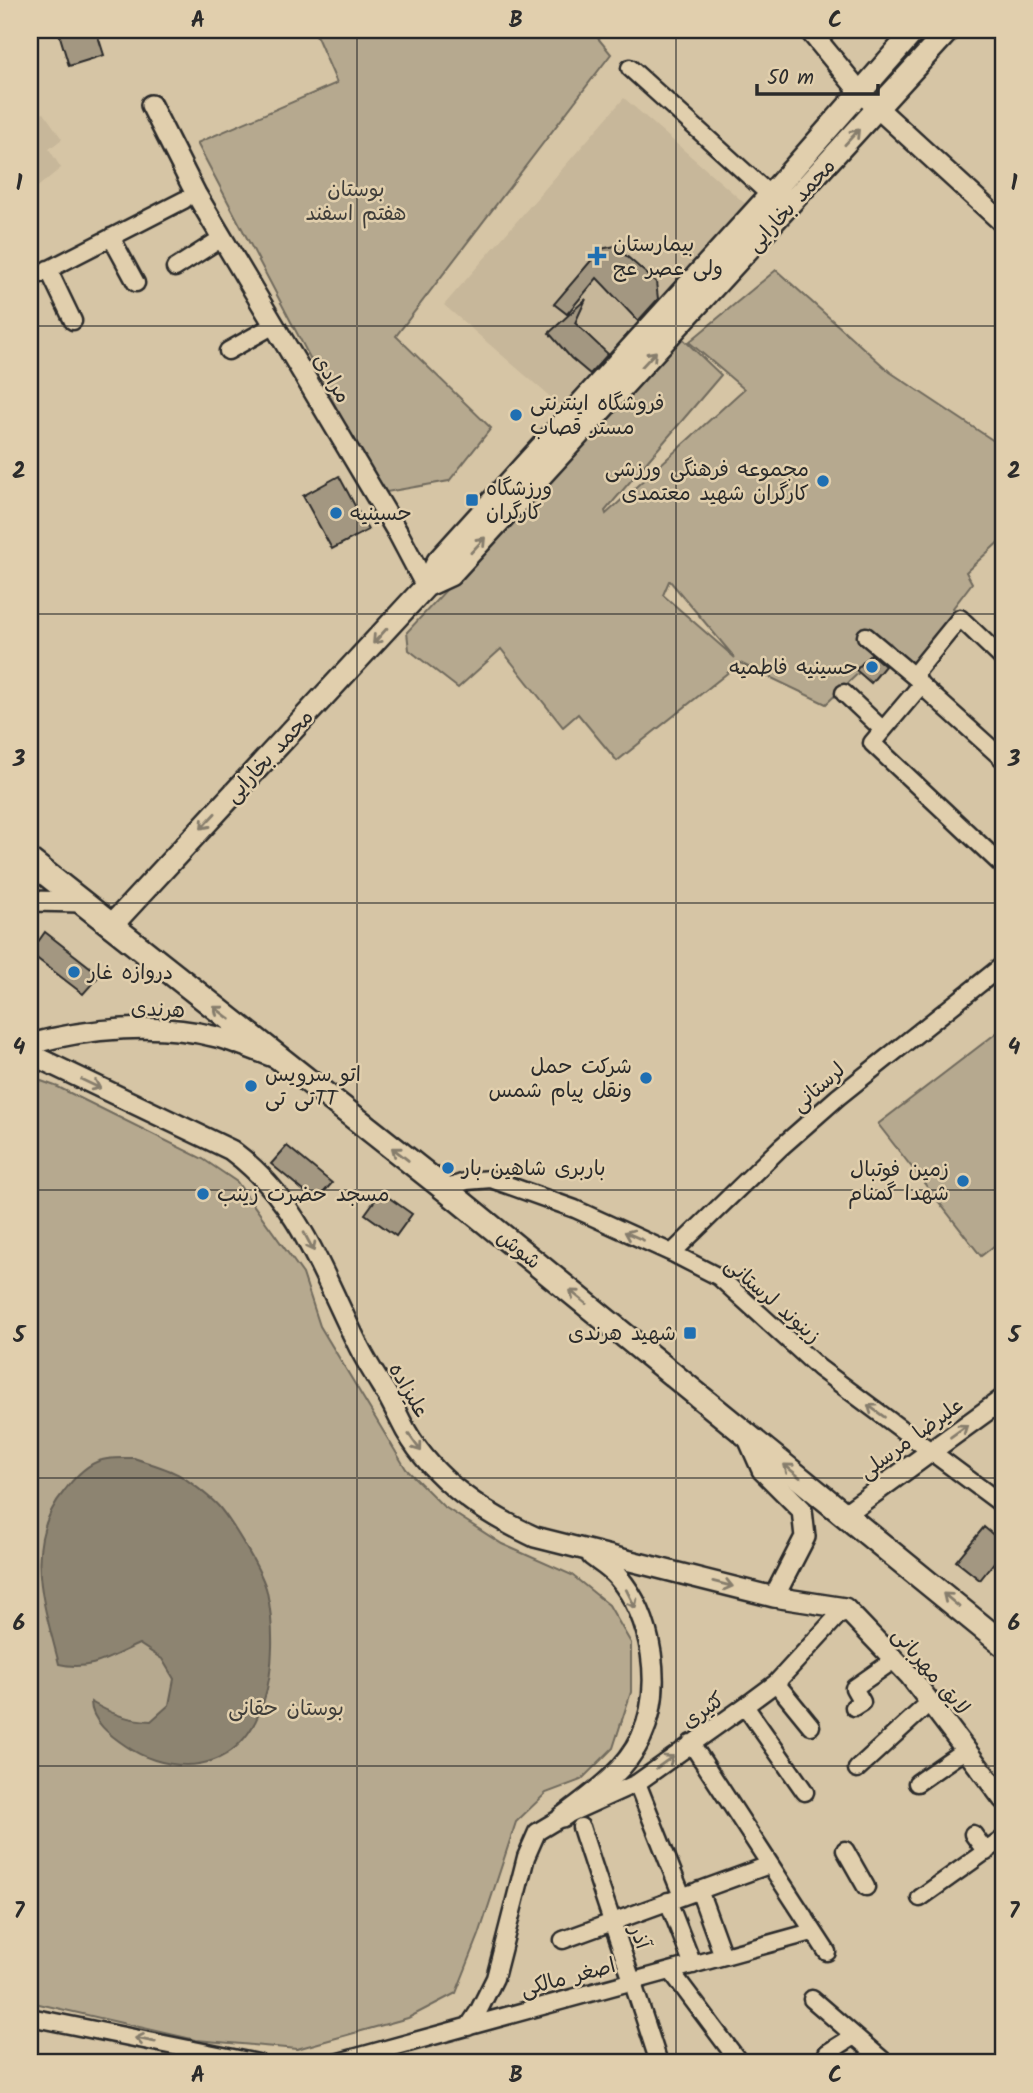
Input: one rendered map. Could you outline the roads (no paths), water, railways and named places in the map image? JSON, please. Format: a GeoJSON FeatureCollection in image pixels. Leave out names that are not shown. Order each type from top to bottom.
{"type":"FeatureCollection","features":[{"type":"Feature","properties":{"kind":"main road","name":"محمد بخارایی"},"geometry":{"type":"LineString","coordinates":[[740,243],[770,195],[915,30]]}},
{"type":"Feature","properties":{"kind":"main road","name":"محمد بخارایی"},"geometry":{"type":"LineString","coordinates":[[111,926],[426,586],[438,561],[740,243],[878,109],[949,30]]}},
{"type":"Feature","properties":{"kind":"main road","name":"شوش"},"geometry":{"type":"LineString","coordinates":[[30,861],[445,1189],[1003,1644]]}},
{"type":"Feature","properties":{"kind":"street"},"geometry":{"type":"LineString","coordinates":[[809,30],[860,92],[1003,223]]}},
{"type":"Feature","properties":{"kind":"street"},"geometry":{"type":"LineString","coordinates":[[630,68],[770,195]]}},
{"type":"Feature","properties":{"kind":"street","name":"مرادی"},"geometry":{"type":"LineString","coordinates":[[151,106],[190,197],[222,238],[398,533],[426,586]]}},
{"type":"Feature","properties":{"kind":"street"},"geometry":{"type":"LineString","coordinates":[[30,279],[190,197]]}},
{"type":"Feature","properties":{"kind":"street"},"geometry":{"type":"LineString","coordinates":[[111,237],[136,283]]}},
{"type":"Feature","properties":{"kind":"street"},"geometry":{"type":"LineString","coordinates":[[175,268],[222,238]]}},
{"type":"Feature","properties":{"kind":"street"},"geometry":{"type":"LineString","coordinates":[[47,270],[73,321]]}},
{"type":"Feature","properties":{"kind":"street"},"geometry":{"type":"LineString","coordinates":[[228,351],[274,325]]}},
{"type":"Feature","properties":{"kind":"street"},"geometry":{"type":"LineString","coordinates":[[1003,659],[960,618],[917,671],[919,682],[872,743],[1003,866]]}},
{"type":"Feature","properties":{"kind":"street"},"geometry":{"type":"LineString","coordinates":[[866,636],[1003,759]]}},
{"type":"Feature","properties":{"kind":"street"},"geometry":{"type":"LineString","coordinates":[[845,693],[883,730]]}},
{"type":"Feature","properties":{"kind":"street"},"geometry":{"type":"LineString","coordinates":[[30,901],[82,902]]}},
{"type":"Feature","properties":{"kind":"street","name":"لرستانی"},"geometry":{"type":"LineString","coordinates":[[672,1253],[780,1148],[838,1097],[1003,965]]}},
{"type":"Feature","properties":{"kind":"street","name":"هرندی"},"geometry":{"type":"LineString","coordinates":[[30,1044],[58,1036],[111,1029],[166,1030],[217,1037],[281,1060]]}},
{"type":"Feature","properties":{"kind":"street","name":"علیزاده"},"geometry":{"type":"LineString","coordinates":[[30,1054],[214,1142],[243,1159],[264,1179],[310,1241],[369,1366],[405,1431],[439,1473],[474,1503],[504,1523],[535,1537],[774,1597],[845,1608]]}},
{"type":"Feature","properties":{"kind":"street","name":"زینوند لرستانی"},"geometry":{"type":"LineString","coordinates":[[445,1189],[467,1181],[491,1179],[575,1209],[719,1277],[819,1368],[1003,1506]]}},
{"type":"Feature","properties":{"kind":"street","name":"علیرضا مرسلی"},"geometry":{"type":"LineString","coordinates":[[845,1514],[1003,1399]]}},
{"type":"Feature","properties":{"kind":"street"},"geometry":{"type":"LineString","coordinates":[[746,1434],[762,1470],[802,1510],[805,1536],[774,1597]]}},
{"type":"Feature","properties":{"kind":"street"},"geometry":{"type":"LineString","coordinates":[[562,1817],[599,1789],[630,1755],[640,1739],[653,1695],[651,1653],[636,1609],[616,1574],[585,1551]]}},
{"type":"Feature","properties":{"kind":"street","name":"کثیری"},"geometry":{"type":"LineString","coordinates":[[468,2027],[495,1978],[531,1843],[537,1832],[562,1817],[637,1783],[745,1706],[776,1683],[845,1608]]}},
{"type":"Feature","properties":{"kind":"street","name":"لایق مهربانی"},"geometry":{"type":"LineString","coordinates":[[845,1608],[930,1702],[1003,1799]]}},
{"type":"Feature","properties":{"kind":"street"},"geometry":{"type":"LineString","coordinates":[[854,1707],[862,1702],[854,1688],[894,1660]]}},
{"type":"Feature","properties":{"kind":"street"},"geometry":{"type":"LineString","coordinates":[[776,1683],[811,1726]]}},
{"type":"Feature","properties":{"kind":"street"},"geometry":{"type":"LineString","coordinates":[[857,1769],[930,1702]]}},
{"type":"Feature","properties":{"kind":"street"},"geometry":{"type":"LineString","coordinates":[[745,1706],[805,1792]]}},
{"type":"Feature","properties":{"kind":"street"},"geometry":{"type":"LineString","coordinates":[[691,1743],[827,1952]]}},
{"type":"Feature","properties":{"kind":"street"},"geometry":{"type":"LineString","coordinates":[[917,1783],[966,1749]]}},
{"type":"Feature","properties":{"kind":"street"},"geometry":{"type":"LineString","coordinates":[[637,1783],[675,1899],[693,1965]]}},
{"type":"Feature","properties":{"kind":"street","name":"آذر"},"geometry":{"type":"LineString","coordinates":[[581,1827],[659,2063]]}},
{"type":"Feature","properties":{"kind":"street"},"geometry":{"type":"LineString","coordinates":[[973,1834],[986,1852]]}},
{"type":"Feature","properties":{"kind":"street"},"geometry":{"type":"LineString","coordinates":[[920,1898],[1003,1839]]}},
{"type":"Feature","properties":{"kind":"street"},"geometry":{"type":"LineString","coordinates":[[845,1850],[866,1887]]}},
{"type":"Feature","properties":{"kind":"street"},"geometry":{"type":"LineString","coordinates":[[563,1940],[769,1865]]}},
{"type":"Feature","properties":{"kind":"street"},"geometry":{"type":"LineString","coordinates":[[699,1890],[723,1956]]}},
{"type":"Feature","properties":{"kind":"street","name":"اصغر مالکی"},"geometry":{"type":"LineString","coordinates":[[335,2063],[812,1932]]}},
{"type":"Feature","properties":{"kind":"street"},"geometry":{"type":"LineString","coordinates":[[671,1971],[740,2063]]}},
{"type":"Feature","properties":{"kind":"street"},"geometry":{"type":"LineString","coordinates":[[812,1998],[886,2063]]}},
{"type":"Feature","properties":{"kind":"street"},"geometry":{"type":"LineString","coordinates":[[30,2017],[258,2063]]}},
{"type":"Feature","properties":{"kind":"street"},"geometry":{"type":"LineString","coordinates":[[827,2053],[855,2036]]}},
{"type":"Feature","properties":{"kind":"place","name":"بیمارستان ولی عصر عج"},"geometry":{"type":"Point","coordinates":[597,256]}},
{"type":"Feature","properties":{"kind":"place","name":"فروشگاه اینترنتی مستر قصاب"},"geometry":{"type":"Point","coordinates":[516,415]}},
{"type":"Feature","properties":{"kind":"place","name":"مجموعه فرهنگی ورزشی کارگران شهید معتمدی"},"geometry":{"type":"Point","coordinates":[823,481]}},
{"type":"Feature","properties":{"kind":"place","name":"ورزشگاه کارگران"},"geometry":{"type":"Point","coordinates":[472,500]}},
{"type":"Feature","properties":{"kind":"place","name":"حسینیه"},"geometry":{"type":"Point","coordinates":[336,513]}},
{"type":"Feature","properties":{"kind":"place","name":"حسینیه فاطمیه"},"geometry":{"type":"Point","coordinates":[872,667]}},
{"type":"Feature","properties":{"kind":"place","name":"دروازه غار"},"geometry":{"type":"Point","coordinates":[74,972]}},
{"type":"Feature","properties":{"kind":"place","name":"شرکت حمل ونقل پیام شمس"},"geometry":{"type":"Point","coordinates":[646,1078]}},
{"type":"Feature","properties":{"kind":"place","name":"اتو سرویس تی تیTT"},"geometry":{"type":"Point","coordinates":[251,1086]}},
{"type":"Feature","properties":{"kind":"place","name":"باربری شاهین بار"},"geometry":{"type":"Point","coordinates":[448,1168]}},
{"type":"Feature","properties":{"kind":"place","name":"زمین فوتبال شهدا گمنام"},"geometry":{"type":"Point","coordinates":[963,1181]}},
{"type":"Feature","properties":{"kind":"place","name":"مسجد حضرت زینب"},"geometry":{"type":"Point","coordinates":[203,1194]}},
{"type":"Feature","properties":{"kind":"place","name":"شهید هرندی"},"geometry":{"type":"Point","coordinates":[690,1333]}},
{"type":"Feature","properties":{"kind":"park label","name":"بوستان هفتم اسفند"},"geometry":{"type":"Point","coordinates":[356,201]}},
{"type":"Feature","properties":{"kind":"park label","name":"بوستان حقانی"},"geometry":{"type":"Point","coordinates":[286,1708]}}]}
